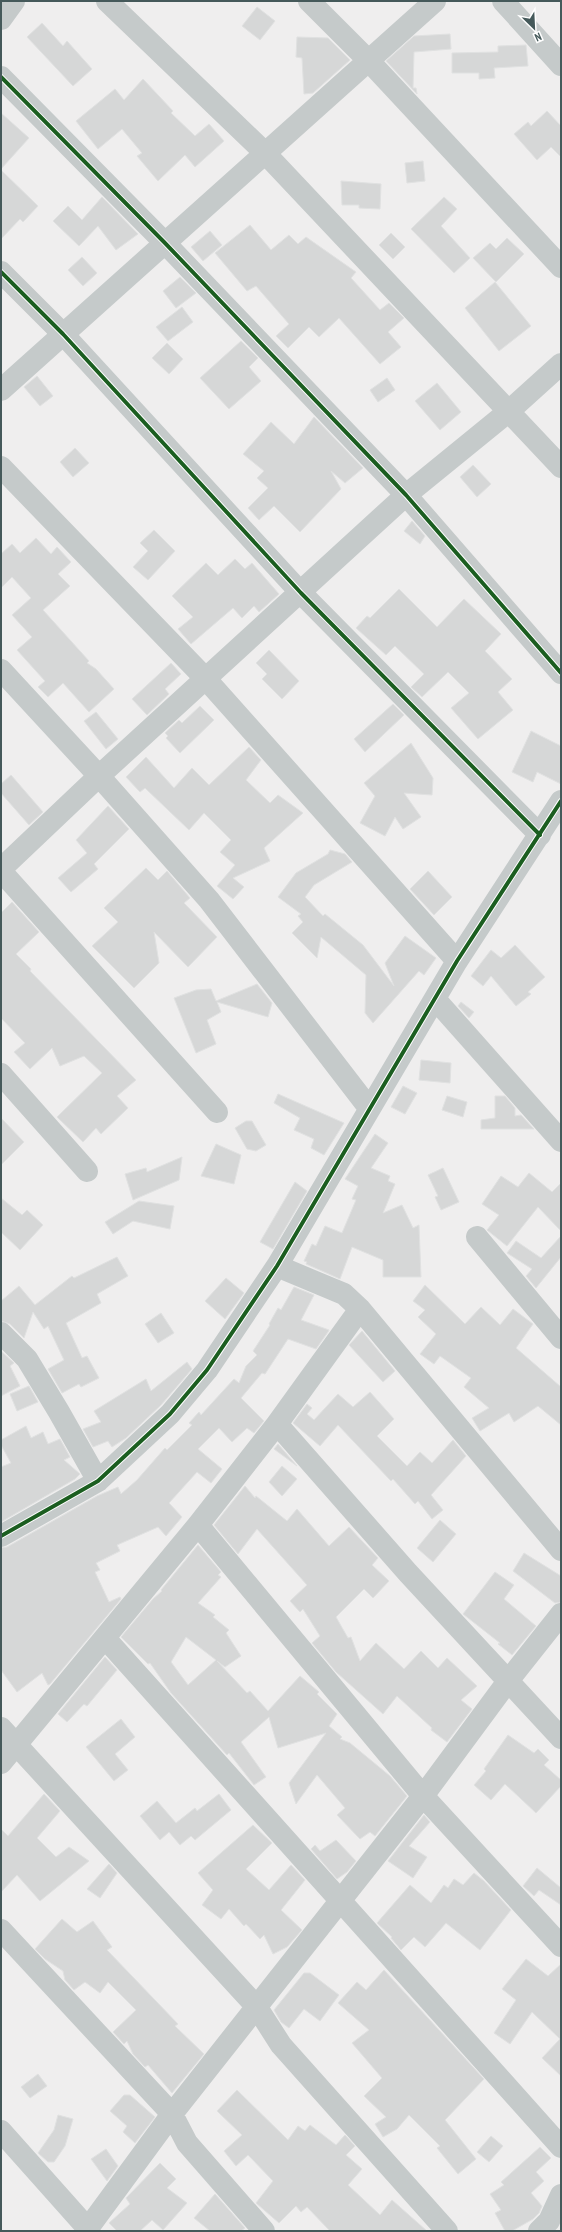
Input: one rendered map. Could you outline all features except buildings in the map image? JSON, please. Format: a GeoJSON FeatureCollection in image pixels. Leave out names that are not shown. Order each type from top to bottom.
{"type":"FeatureCollection","features":[{"type":"Feature","properties":{"kind":"street"},"geometry":{"type":"LineString","coordinates":[[1,19],[14,1]]}},
{"type":"Feature","properties":{"kind":"street"},"geometry":{"type":"LineString","coordinates":[[107,1],[264,152],[561,467]]}},
{"type":"Feature","properties":{"kind":"street"},"geometry":{"type":"LineString","coordinates":[[309,1],[368,60],[561,267]]}},
{"type":"Feature","properties":{"kind":"street"},"geometry":{"type":"LineString","coordinates":[[1,390],[264,152],[435,1]]}},
{"type":"Feature","properties":{"kind":"street"},"geometry":{"type":"LineString","coordinates":[[502,1],[561,65]]}},
{"type":"Feature","properties":{"kind":"street"},"geometry":{"type":"LineString","coordinates":[[1,77],[164,242],[406,494],[561,673]]}},
{"type":"Feature","properties":{"kind":"street"},"geometry":{"type":"LineString","coordinates":[[1,272],[63,334],[301,593],[540,835]]}},
{"type":"Feature","properties":{"kind":"street"},"geometry":{"type":"LineString","coordinates":[[217,1112],[1,870],[99,776],[205,678],[301,593],[406,494],[509,411],[561,364]]}},
{"type":"Feature","properties":{"kind":"street"},"geometry":{"type":"LineString","coordinates":[[1,467],[205,678],[457,961]]}},
{"type":"Feature","properties":{"kind":"street"},"geometry":{"type":"LineString","coordinates":[[1,670],[99,776],[209,900],[370,1108]]}},
{"type":"Feature","properties":{"kind":"street"},"geometry":{"type":"LineString","coordinates":[[1,1536],[98,1481],[170,1414],[198,1381],[277,1266],[457,961],[561,801]]}},
{"type":"Feature","properties":{"kind":"street"},"geometry":{"type":"LineString","coordinates":[[435,999],[561,1141]]}},
{"type":"Feature","properties":{"kind":"street"},"geometry":{"type":"LineString","coordinates":[[1,1074],[88,1171]]}},
{"type":"Feature","properties":{"kind":"street"},"geometry":{"type":"LineString","coordinates":[[477,1237],[561,1338]]}},
{"type":"Feature","properties":{"kind":"street"},"geometry":{"type":"LineString","coordinates":[[277,1266],[344,1294],[360,1308],[561,1550]]}},
{"type":"Feature","properties":{"kind":"street"},"geometry":{"type":"LineString","coordinates":[[1,1763],[8,1736],[105,1638],[198,1525],[277,1424],[360,1308]]}},
{"type":"Feature","properties":{"kind":"street"},"geometry":{"type":"LineString","coordinates":[[1,1333],[27,1359],[98,1481]]}},
{"type":"Feature","properties":{"kind":"street"},"geometry":{"type":"LineString","coordinates":[[277,1424],[408,1573],[561,1738]]}},
{"type":"Feature","properties":{"kind":"street"},"geometry":{"type":"LineString","coordinates":[[198,1525],[423,1796],[561,1946]]}},
{"type":"Feature","properties":{"kind":"street"},"geometry":{"type":"LineString","coordinates":[[1,2131],[88,2230],[172,2114],[423,1796],[508,1681],[561,1614]]}},
{"type":"Feature","properties":{"kind":"street"},"geometry":{"type":"LineString","coordinates":[[105,1638],[339,1901],[561,2147]]}},
{"type":"Feature","properties":{"kind":"street"},"geometry":{"type":"LineString","coordinates":[[8,1736],[256,2006],[281,2045],[447,2231]]}},
{"type":"Feature","properties":{"kind":"street"},"geometry":{"type":"LineString","coordinates":[[1,1930],[172,2114],[186,2143],[264,2231]]}},
{"type":"Feature","properties":{"kind":"street"},"geometry":{"type":"LineString","coordinates":[[539,2231],[549,2221],[561,2195]]}},
{"type":"Feature","properties":{"kind":"cycle path"},"geometry":{"type":"LineString","coordinates":[[1,77],[164,242],[406,495],[561,673]]}},
{"type":"Feature","properties":{"kind":"cycle path"},"geometry":{"type":"LineString","coordinates":[[1,272],[63,334],[301,593],[540,835]]}},
{"type":"Feature","properties":{"kind":"cycle path"},"geometry":{"type":"LineString","coordinates":[[1,1536],[98,1481],[170,1414],[207,1370],[277,1266],[457,961],[561,801]]}}]}
